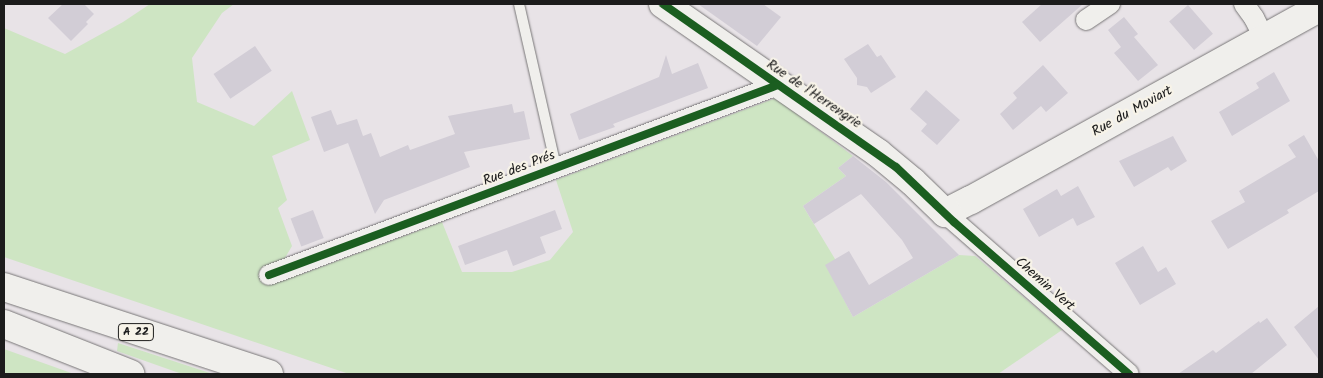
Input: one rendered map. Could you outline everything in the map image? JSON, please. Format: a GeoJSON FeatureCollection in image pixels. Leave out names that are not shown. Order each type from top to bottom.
{"type":"FeatureCollection","features":[{"type":"Feature","properties":{"kind":"main road","name":"Rue de l'Herrengrie"},"geometry":{"type":"LineString","coordinates":[[663,4],[778,86],[890,162],[945,213]]}},
{"type":"Feature","properties":{"kind":"main road","name":"Rue du Moviart"},"geometry":{"type":"LineString","coordinates":[[945,213],[1319,8]]}},
{"type":"Feature","properties":{"kind":"main road","name":"A 22"},"geometry":{"type":"LineString","coordinates":[[4,287],[269,374]]}},
{"type":"Feature","properties":{"kind":"main road"},"geometry":{"type":"LineString","coordinates":[[4,324],[130,374]]}},
{"type":"Feature","properties":{"kind":"street"},"geometry":{"type":"LineString","coordinates":[[1086,20],[1110,4]]}},
{"type":"Feature","properties":{"kind":"street"},"geometry":{"type":"LineString","coordinates":[[1244,4],[1254,18],[1264,38]]}},
{"type":"Feature","properties":{"kind":"street","name":"Rue des Prés"},"geometry":{"type":"LineString","coordinates":[[269,275],[778,86]]}},
{"type":"Feature","properties":{"kind":"street","name":"Chemin Vert"},"geometry":{"type":"LineString","coordinates":[[945,213],[1129,374]]}},
{"type":"Feature","properties":{"kind":"lane"},"geometry":{"type":"LineString","coordinates":[[519,4],[556,167]]}},
{"type":"Feature","properties":{"kind":"green space"},"geometry":{"type":"Polygon","coordinates":[[[150,4],[234,4],[222,13],[192,58],[197,102],[254,126],[292,91],[310,140],[272,156],[287,200],[278,208],[292,246],[285,258],[302,274],[442,222],[462,272],[512,272],[550,260],[573,232],[556,180],[776,98],[853,156],[838,168],[846,176],[803,206],[835,259],[842,296],[853,317],[959,255],[975,256],[1062,330],[998,374],[349,374],[4,257],[4,28],[65,54],[123,22],[150,4]]]}},
{"type":"Feature","properties":{"kind":"green space"},"geometry":{"type":"Polygon","coordinates":[[[118,343],[213,374],[182,374],[117,351],[118,343]]]}},
{"type":"Feature","properties":{"kind":"green space"},"geometry":{"type":"Polygon","coordinates":[[[4,349],[74,374],[4,374],[4,349]]]}},
{"type":"Feature","properties":{"kind":"building"},"geometry":{"type":"Polygon","coordinates":[[[63,4],[84,4],[94,14],[86,22],[88,24],[71,41],[48,18],[63,4]]]}},
{"type":"Feature","properties":{"kind":"building"},"geometry":{"type":"Polygon","coordinates":[[[698,4],[763,4],[781,17],[757,46],[698,4]]]}},
{"type":"Feature","properties":{"kind":"building"},"geometry":{"type":"Polygon","coordinates":[[[1042,4],[1083,4],[1040,42],[1022,22],[1042,4]]]}},
{"type":"Feature","properties":{"kind":"building"},"geometry":{"type":"Polygon","coordinates":[[[1188,5],[1213,34],[1194,50],[1169,21],[1188,5]]]}},
{"type":"Feature","properties":{"kind":"building"},"geometry":{"type":"Polygon","coordinates":[[[1124,17],[1138,34],[1134,37],[1158,65],[1138,81],[1114,53],[1121,47],[1108,30],[1124,17]]]}},
{"type":"Feature","properties":{"kind":"building"},"geometry":{"type":"Polygon","coordinates":[[[868,44],[877,57],[881,55],[896,77],[871,93],[867,87],[857,85],[857,78],[844,59],[868,44]]]}},
{"type":"Feature","properties":{"kind":"building"},"geometry":{"type":"Polygon","coordinates":[[[255,46],[272,71],[230,99],[214,74],[255,46]]]}},
{"type":"Feature","properties":{"kind":"building"},"geometry":{"type":"Polygon","coordinates":[[[666,55],[672,74],[698,63],[708,88],[613,124],[615,127],[579,140],[570,114],[659,77],[666,55]]]}},
{"type":"Feature","properties":{"kind":"building"},"geometry":{"type":"Polygon","coordinates":[[[1043,65],[1068,93],[1046,112],[1041,106],[1013,130],[1000,114],[1017,98],[1013,93],[1043,65]]]}},
{"type":"Feature","properties":{"kind":"building"},"geometry":{"type":"Polygon","coordinates":[[[1274,72],[1290,101],[1232,136],[1219,112],[1259,88],[1256,83],[1274,72]]]}},
{"type":"Feature","properties":{"kind":"building"},"geometry":{"type":"Polygon","coordinates":[[[926,90],[960,120],[937,145],[921,131],[927,124],[910,109],[926,90]]]}},
{"type":"Feature","properties":{"kind":"building"},"geometry":{"type":"Polygon","coordinates":[[[512,104],[514,113],[524,111],[530,139],[464,152],[470,167],[384,200],[375,214],[348,143],[324,152],[311,117],[331,110],[337,125],[357,119],[363,136],[371,133],[380,157],[408,145],[410,150],[455,134],[448,116],[512,104]]]}},
{"type":"Feature","properties":{"kind":"building"},"geometry":{"type":"Polygon","coordinates":[[[1304,135],[1319,161],[1319,191],[1287,210],[1289,213],[1228,249],[1211,221],[1245,202],[1239,191],[1296,157],[1288,145],[1304,135]]]}},
{"type":"Feature","properties":{"kind":"building"},"geometry":{"type":"Polygon","coordinates":[[[1173,136],[1187,161],[1171,171],[1168,167],[1134,187],[1119,161],[1173,136]]]}},
{"type":"Feature","properties":{"kind":"building"},"geometry":{"type":"Polygon","coordinates":[[[853,156],[886,182],[959,255],[853,317],[825,265],[849,251],[869,285],[913,258],[902,240],[861,194],[814,224],[803,206],[846,176],[838,168],[853,156]]]}},
{"type":"Feature","properties":{"kind":"building"},"geometry":{"type":"Polygon","coordinates":[[[1078,186],[1095,217],[1077,226],[1073,218],[1039,237],[1023,209],[1057,189],[1061,196],[1078,186]]]}},
{"type":"Feature","properties":{"kind":"building"},"geometry":{"type":"Polygon","coordinates":[[[313,210],[324,238],[301,247],[291,219],[313,210]]]}},
{"type":"Feature","properties":{"kind":"building"},"geometry":{"type":"Polygon","coordinates":[[[555,210],[562,229],[540,237],[546,253],[513,266],[507,250],[465,265],[458,246],[555,210]]]}},
{"type":"Feature","properties":{"kind":"building"},"geometry":{"type":"Polygon","coordinates":[[[1143,246],[1158,272],[1166,267],[1176,284],[1140,305],[1115,263],[1143,246]]]}},
{"type":"Feature","properties":{"kind":"building"},"geometry":{"type":"Polygon","coordinates":[[[1319,306],[1319,360],[1294,327],[1319,306]]]}},
{"type":"Feature","properties":{"kind":"building"},"geometry":{"type":"Polygon","coordinates":[[[1267,318],[1287,345],[1251,374],[1178,374],[1213,350],[1216,353],[1259,321],[1260,323],[1267,318]]]}},
{"type":"Feature","properties":{"kind":"cycle path"},"geometry":{"type":"LineString","coordinates":[[663,4],[896,167],[954,222],[1129,374]]}},
{"type":"Feature","properties":{"kind":"cycle path"},"geometry":{"type":"LineString","coordinates":[[269,275],[778,85]]}}]}
